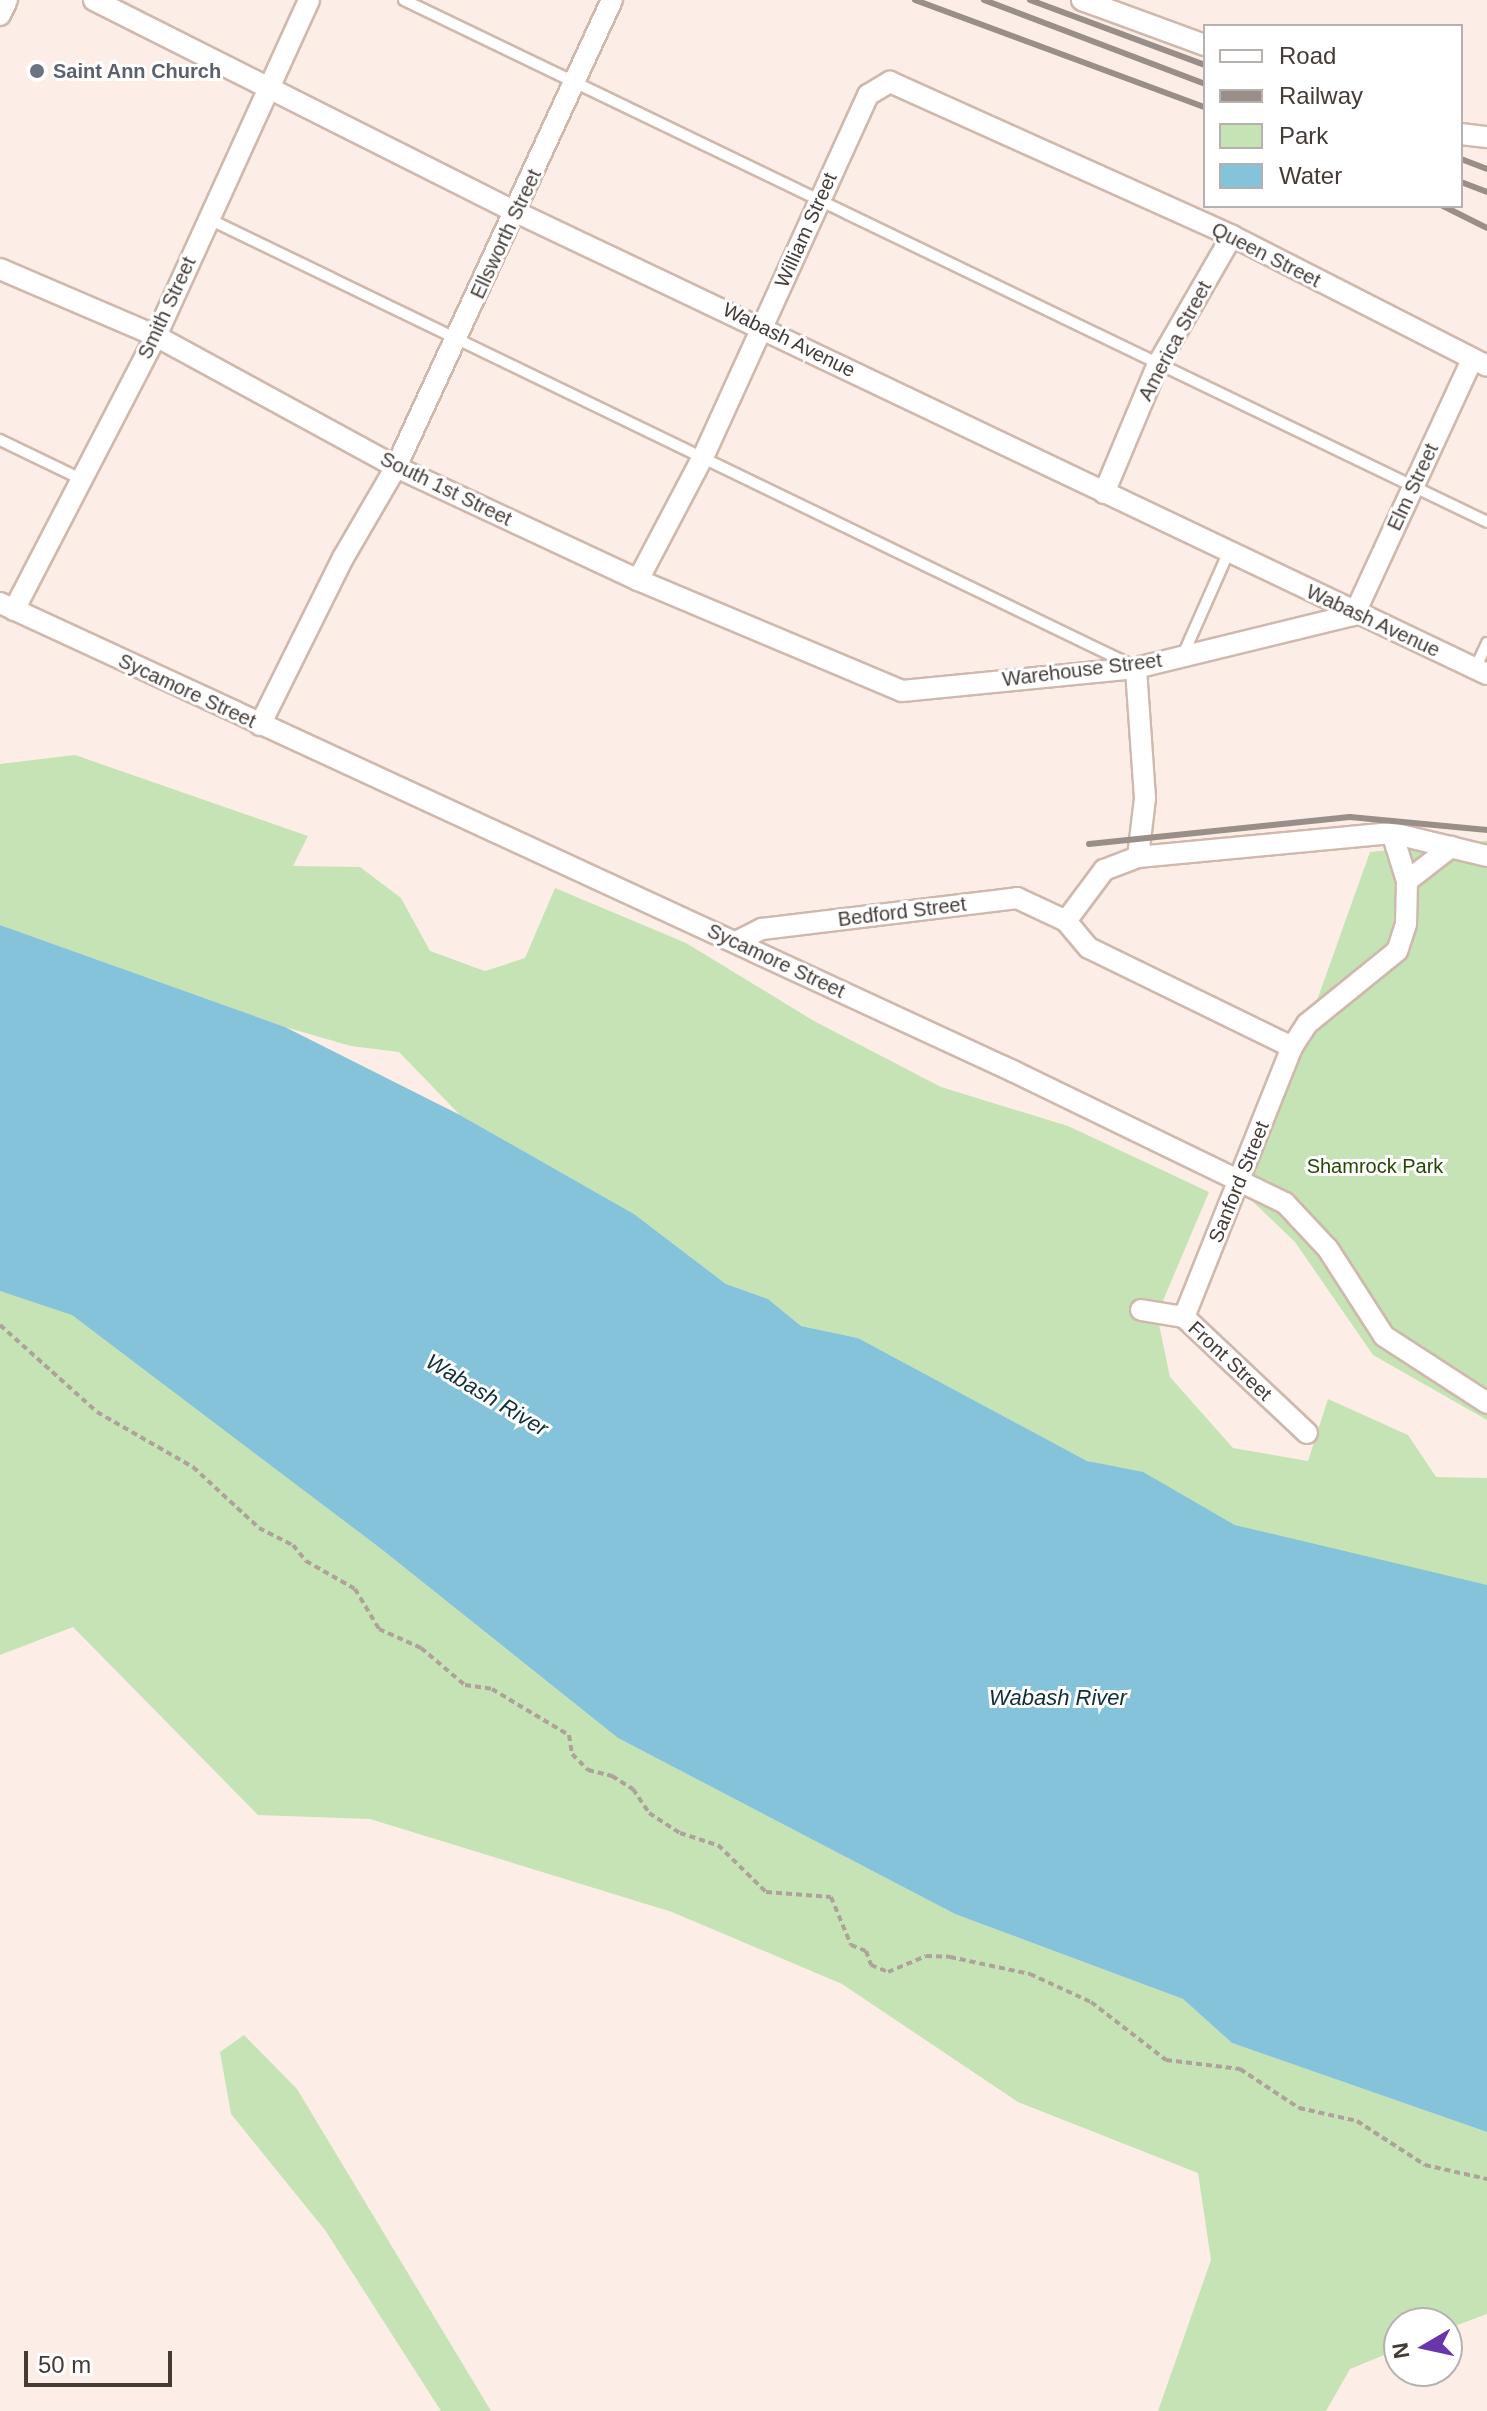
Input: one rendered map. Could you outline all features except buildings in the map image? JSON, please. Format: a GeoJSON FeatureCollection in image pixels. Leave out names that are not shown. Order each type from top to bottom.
{"type":"FeatureCollection","features":[{"type":"Feature","properties":{"kind":"street"},"geometry":{"type":"LineString","coordinates":[[0,15],[7,0]]}},
{"type":"Feature","properties":{"kind":"street","name":"Wabash Avenue"},"geometry":{"type":"LineString","coordinates":[[94,0],[516,212],[1229,551],[1354,615],[1481,672]]}},
{"type":"Feature","properties":{"kind":"street","name":"Smith Street"},"geometry":{"type":"LineString","coordinates":[[7,606],[81,479],[156,336],[309,0]]}},
{"type":"Feature","properties":{"kind":"street","name":"Ellsworth Street"},"geometry":{"type":"LineString","coordinates":[[396,467],[577,82],[612,0]]}},
{"type":"Feature","properties":{"kind":"street"},"geometry":{"type":"LineString","coordinates":[[1082,0],[1203,44]]}},
{"type":"Feature","properties":{"kind":"street","name":"William Street"},"geometry":{"type":"LineString","coordinates":[[638,580],[704,455],[868,95],[890,82],[912,88]]}},
{"type":"Feature","properties":{"kind":"street","name":"Queen Street"},"geometry":{"type":"LineString","coordinates":[[912,88],[1232,236],[1479,363]]}},
{"type":"Feature","properties":{"kind":"street"},"geometry":{"type":"LineString","coordinates":[[1463,134],[1487,137]]}},
{"type":"Feature","properties":{"kind":"street","name":"America Street"},"geometry":{"type":"LineString","coordinates":[[1104,493],[1158,364],[1232,236]]}},
{"type":"Feature","properties":{"kind":"street","name":"South 1st Street"},"geometry":{"type":"LineString","coordinates":[[0,269],[156,336],[396,467],[638,580],[902,691]]}},
{"type":"Feature","properties":{"kind":"street","name":"Elm Street"},"geometry":{"type":"LineString","coordinates":[[1354,615],[1413,486],[1479,363]]}},
{"type":"Feature","properties":{"kind":"street"},"geometry":{"type":"LineString","coordinates":[[260,725],[343,558],[396,467]]}},
{"type":"Feature","properties":{"kind":"street","name":"Sycamore Street"},"geometry":{"type":"LineString","coordinates":[[7,606],[736,942],[1285,1203],[1301,1216],[1384,1336],[1487,1403]]}},
{"type":"Feature","properties":{"kind":"street","name":"Warehouse Street"},"geometry":{"type":"LineString","coordinates":[[902,691],[1136,668],[1354,615]]}},
{"type":"Feature","properties":{"kind":"street"},"geometry":{"type":"LineString","coordinates":[[1136,668],[1145,798],[1138,857]]}},
{"type":"Feature","properties":{"kind":"street"},"geometry":{"type":"LineString","coordinates":[[1066,921],[1104,870],[1138,857],[1392,833],[1487,856]]}},
{"type":"Feature","properties":{"kind":"street","name":"Sanford Street"},"geometry":{"type":"LineString","coordinates":[[1184,1317],[1292,1047],[1307,1024],[1397,951],[1406,924],[1407,881],[1392,833]]}},
{"type":"Feature","properties":{"kind":"street"},"geometry":{"type":"LineString","coordinates":[[1407,881],[1451,847]]}},
{"type":"Feature","properties":{"kind":"street","name":"Bedford Street"},"geometry":{"type":"LineString","coordinates":[[736,942],[762,929],[1017,898],[1066,921],[1089,948],[1292,1047]]}},
{"type":"Feature","properties":{"kind":"street","name":"Front Street"},"geometry":{"type":"LineString","coordinates":[[1141,1310],[1184,1317],[1307,1433]]}},
{"type":"Feature","properties":{"kind":"lane"},"geometry":{"type":"LineString","coordinates":[[404,0],[1487,522]]}},
{"type":"Feature","properties":{"kind":"lane"},"geometry":{"type":"LineString","coordinates":[[208,219],[704,455],[1136,668]]}},
{"type":"Feature","properties":{"kind":"lane"},"geometry":{"type":"LineString","coordinates":[[0,440],[81,479]]}},
{"type":"Feature","properties":{"kind":"lane"},"geometry":{"type":"LineString","coordinates":[[1182,656],[1229,551]]}},
{"type":"Feature","properties":{"kind":"lane"},"geometry":{"type":"LineString","coordinates":[[1481,672],[1487,643]]}},
{"type":"Feature","properties":{"kind":"path"},"geometry":{"type":"LineString","coordinates":[[0,1325],[97,1412],[193,1467],[259,1528],[293,1545],[306,1561],[355,1589],[379,1629],[421,1648],[465,1685],[492,1689],[569,1735],[572,1754],[588,1770],[612,1776],[633,1789],[649,1813],[680,1833],[718,1845],[766,1892],[831,1897],[851,1945],[866,1951],[871,1965],[888,1972],[926,1956],[950,1957],[1030,1974],[1091,2002],[1166,2060],[1240,2069],[1299,2108],[1357,2121],[1425,2165],[1487,2179]]}},
{"type":"Feature","properties":{"kind":"green space"},"geometry":{"type":"Polygon","coordinates":[[[75,755],[308,836],[293,866],[360,867],[401,898],[430,951],[485,971],[525,958],[555,888],[686,943],[814,1021],[941,1087],[1068,1126],[1209,1192],[1157,1315],[1170,1377],[1233,1448],[1308,1461],[1328,1399],[1408,1435],[1436,1477],[1487,1478],[1487,1587],[1235,1525],[1147,1475],[1087,1461],[858,1338],[801,1326],[768,1299],[726,1284],[634,1214],[460,1115],[399,1052],[351,1046],[285,1027],[0,925],[0,764],[75,755]]]}},
{"type":"Feature","properties":{"kind":"green space","name":"Shamrock Park"},"geometry":{"type":"Polygon","coordinates":[[[1487,841],[1487,1420],[1373,1355],[1295,1242],[1247,1196],[1370,852],[1487,841]]]}},
{"type":"Feature","properties":{"kind":"green space"},"geometry":{"type":"Polygon","coordinates":[[[0,1291],[72,1314],[380,1548],[618,1738],[955,1914],[1183,1999],[1232,2043],[1487,2132],[1487,2314],[1463,2323],[1463,2307],[1383,2307],[1383,2356],[1350,2369],[1326,2411],[1158,2411],[1211,2260],[1198,2173],[1018,2102],[842,1984],[672,1912],[370,1819],[258,1815],[73,1627],[0,1655],[0,1291]]]}},
{"type":"Feature","properties":{"kind":"green space"},"geometry":{"type":"Polygon","coordinates":[[[244,2035],[297,2089],[491,2411],[441,2411],[325,2230],[231,2114],[220,2052],[244,2035]]]}},
{"type":"Feature","properties":{"kind":"water","name":"Wabash River"},"geometry":{"type":"Polygon","coordinates":[[[0,925],[285,1027],[460,1115],[634,1214],[726,1284],[768,1299],[801,1326],[858,1338],[1087,1461],[1143,1472],[1235,1525],[1487,1585],[1487,2132],[1232,2043],[1183,1999],[955,1914],[618,1738],[380,1548],[72,1315],[0,1291],[0,925]]]}},
{"type":"Feature","properties":{"kind":"railway"},"geometry":{"type":"LineString","coordinates":[[915,0],[1203,106]]}},
{"type":"Feature","properties":{"kind":"railway"},"geometry":{"type":"LineString","coordinates":[[984,0],[1203,83]]}},
{"type":"Feature","properties":{"kind":"railway"},"geometry":{"type":"LineString","coordinates":[[1030,0],[1203,64]]}},
{"type":"Feature","properties":{"kind":"railway"},"geometry":{"type":"LineString","coordinates":[[1463,160],[1487,169]]}},
{"type":"Feature","properties":{"kind":"railway"},"geometry":{"type":"LineString","coordinates":[[1463,183],[1487,192]]}},
{"type":"Feature","properties":{"kind":"railway"},"geometry":{"type":"LineString","coordinates":[[1447,208],[1487,228]]}},
{"type":"Feature","properties":{"kind":"railway"},"geometry":{"type":"LineString","coordinates":[[1089,844],[1350,817],[1487,830]]}},
{"type":"Feature","properties":{"kind":"place","name":"Saint Ann Church"},"geometry":{"type":"Point","coordinates":[37,71]}}]}
